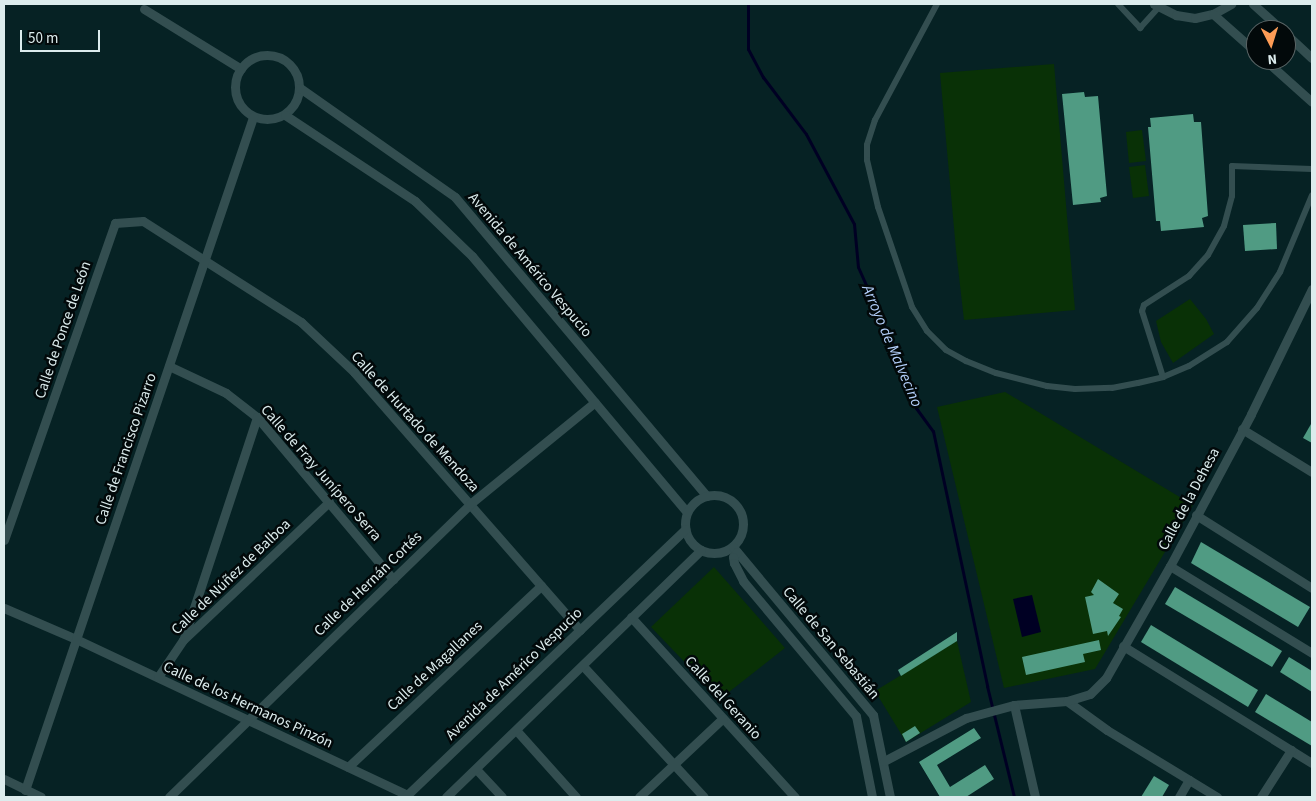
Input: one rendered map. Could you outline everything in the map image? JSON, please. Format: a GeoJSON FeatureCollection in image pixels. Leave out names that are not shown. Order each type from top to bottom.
{"type":"FeatureCollection","features":[{"type":"Feature","properties":{"kind":"street"},"geometry":{"type":"LineString","coordinates":[[937,4],[875,120],[867,145],[867,160],[878,206],[912,307],[927,331],[946,350],[996,373],[1047,386],[1075,389],[1112,388],[1163,377],[1189,366],[1227,342],[1246,322],[1280,272],[1312,194]]}},
{"type":"Feature","properties":{"kind":"street"},"geometry":{"type":"LineString","coordinates":[[1118,4],[1140,28],[1156,6],[1176,15],[1195,18],[1213,14],[1232,4]]}},
{"type":"Feature","properties":{"kind":"street"},"geometry":{"type":"LineString","coordinates":[[1253,4],[1271,20]]}},
{"type":"Feature","properties":{"kind":"street"},"geometry":{"type":"LineString","coordinates":[[144,9],[241,69]]}},
{"type":"Feature","properties":{"kind":"street"},"geometry":{"type":"LineString","coordinates":[[1213,14],[1246,43]]}},
{"type":"Feature","properties":{"kind":"street"},"geometry":{"type":"LineString","coordinates":[[1296,43],[1312,58]]}},
{"type":"Feature","properties":{"kind":"street"},"geometry":{"type":"LineString","coordinates":[[277,56],[294,68],[300,88],[296,102],[285,115],[269,120],[253,117],[244,110],[236,96],[236,79],[241,69],[257,57],[277,56]]}},
{"type":"Feature","properties":{"kind":"street"},"geometry":{"type":"LineString","coordinates":[[1276,70],[1312,102]]}},
{"type":"Feature","properties":{"kind":"street","name":"Avenida de Américo Vespucio"},"geometry":{"type":"LineString","coordinates":[[300,88],[455,197],[707,496]]}},
{"type":"Feature","properties":{"kind":"street"},"geometry":{"type":"LineString","coordinates":[[285,115],[415,201],[472,256],[687,512]]}},
{"type":"Feature","properties":{"kind":"street","name":"Calle de Francisco Pizarro"},"geometry":{"type":"LineString","coordinates":[[25,790],[253,117]]}},
{"type":"Feature","properties":{"kind":"street"},"geometry":{"type":"LineString","coordinates":[[1163,377],[1142,311],[1144,305],[1189,276],[1208,255],[1224,226],[1232,196],[1232,166],[1312,169]]}},
{"type":"Feature","properties":{"kind":"street","name":"Calle de Ponce de León"},"geometry":{"type":"LineString","coordinates":[[4,540],[115,223],[143,221],[205,259]]}},
{"type":"Feature","properties":{"kind":"street","name":"Calle de Hurtado de Mendoza"},"geometry":{"type":"LineString","coordinates":[[205,259],[300,322],[354,372],[580,630]]}},
{"type":"Feature","properties":{"kind":"street","name":"Calle de la Dehesa"},"geometry":{"type":"LineString","coordinates":[[884,761],[979,713],[1014,705],[1068,701],[1090,694],[1106,678],[1170,566],[1242,429],[1312,289]]}},
{"type":"Feature","properties":{"kind":"street","name":"Calle de Fray Junípero Serra"},"geometry":{"type":"LineString","coordinates":[[169,366],[226,393],[256,417],[393,579]]}},
{"type":"Feature","properties":{"kind":"street","name":"Calle de Hernán Cortés"},"geometry":{"type":"LineString","coordinates":[[169,797],[470,504],[595,402]]}},
{"type":"Feature","properties":{"kind":"street"},"geometry":{"type":"LineString","coordinates":[[183,640],[256,417]]}},
{"type":"Feature","properties":{"kind":"street"},"geometry":{"type":"LineString","coordinates":[[1242,429],[1312,472]]}},
{"type":"Feature","properties":{"kind":"street"},"geometry":{"type":"LineString","coordinates":[[735,549],[717,553],[701,550],[690,541],[685,529],[687,512],[692,504],[707,496],[724,496],[738,507],[743,523],[742,532],[733,557],[734,563],[743,581],[856,716],[872,797]]}},
{"type":"Feature","properties":{"kind":"street","name":"Calle de Núñez de Balboa"},"geometry":{"type":"LineString","coordinates":[[158,677],[183,640],[329,502]]}},
{"type":"Feature","properties":{"kind":"street"},"geometry":{"type":"LineString","coordinates":[[1196,515],[1312,588]]}},
{"type":"Feature","properties":{"kind":"street","name":"Avenida de Américo Vespucio"},"geometry":{"type":"LineString","coordinates":[[406,796],[685,529]]}},
{"type":"Feature","properties":{"kind":"street","name":"Calle de San Sebastián"},"geometry":{"type":"LineString","coordinates":[[735,549],[873,715],[890,797]]}},
{"type":"Feature","properties":{"kind":"street"},"geometry":{"type":"LineString","coordinates":[[446,797],[701,550]]}},
{"type":"Feature","properties":{"kind":"street"},"geometry":{"type":"LineString","coordinates":[[1170,566],[1312,653]]}},
{"type":"Feature","properties":{"kind":"street","name":"Calle de Magallanes"},"geometry":{"type":"LineString","coordinates":[[348,767],[541,586]]}},
{"type":"Feature","properties":{"kind":"street"},"geometry":{"type":"LineString","coordinates":[[4,608],[76,639]]}},
{"type":"Feature","properties":{"kind":"street","name":"Calle del Geranio"},"geometry":{"type":"LineString","coordinates":[[631,618],[795,797]]}},
{"type":"Feature","properties":{"kind":"street","name":"Calle de los Hermanos Pinzón"},"geometry":{"type":"LineString","coordinates":[[76,639],[406,796]]}},
{"type":"Feature","properties":{"kind":"street"},"geometry":{"type":"LineString","coordinates":[[1123,646],[1312,763]]}},
{"type":"Feature","properties":{"kind":"street"},"geometry":{"type":"LineString","coordinates":[[583,666],[704,797]]}},
{"type":"Feature","properties":{"kind":"street"},"geometry":{"type":"LineString","coordinates":[[1068,701],[1107,730],[1217,797]]}},
{"type":"Feature","properties":{"kind":"street"},"geometry":{"type":"LineString","coordinates":[[1014,705],[1034,797]]}},
{"type":"Feature","properties":{"kind":"street"},"geometry":{"type":"LineString","coordinates":[[640,797],[723,718]]}},
{"type":"Feature","properties":{"kind":"street"},"geometry":{"type":"LineString","coordinates":[[516,730],[576,797]]}},
{"type":"Feature","properties":{"kind":"street"},"geometry":{"type":"LineString","coordinates":[[1262,797],[1291,750]]}},
{"type":"Feature","properties":{"kind":"street"},"geometry":{"type":"LineString","coordinates":[[476,769],[502,797]]}},
{"type":"Feature","properties":{"kind":"street"},"geometry":{"type":"LineString","coordinates":[[4,779],[42,797]]}},
{"type":"Feature","properties":{"kind":"street"},"geometry":{"type":"LineString","coordinates":[[1179,797],[1189,780]]}},
{"type":"Feature","properties":{"kind":"green space"},"geometry":{"type":"Polygon","coordinates":[[[1054,64],[1075,310],[964,320],[940,73],[1054,64]]]}},
{"type":"Feature","properties":{"kind":"green space"},"geometry":{"type":"Polygon","coordinates":[[[1142,130],[1146,161],[1129,163],[1126,132],[1142,130]]]}},
{"type":"Feature","properties":{"kind":"green space"},"geometry":{"type":"Polygon","coordinates":[[[1145,165],[1149,196],[1133,198],[1129,167],[1145,165]]]}},
{"type":"Feature","properties":{"kind":"green space"},"geometry":{"type":"Polygon","coordinates":[[[1190,299],[1206,319],[1214,334],[1173,363],[1161,342],[1156,321],[1190,299]]]}},
{"type":"Feature","properties":{"kind":"green space"},"geometry":{"type":"Polygon","coordinates":[[[1005,392],[1193,505],[1095,669],[1004,688],[937,407],[1005,392]]]}},
{"type":"Feature","properties":{"kind":"green space"},"geometry":{"type":"Polygon","coordinates":[[[714,567],[785,648],[720,699],[651,627],[714,567]]]}},
{"type":"Feature","properties":{"kind":"green space"},"geometry":{"type":"Polygon","coordinates":[[[957,641],[971,702],[906,742],[875,691],[957,641]]]}},
{"type":"Feature","properties":{"kind":"water"},"geometry":{"type":"Polygon","coordinates":[[[1032,595],[1041,632],[1022,637],[1013,599],[1032,595]]]}},
{"type":"Feature","properties":{"kind":"building"},"geometry":{"type":"Polygon","coordinates":[[[1084,92],[1085,97],[1098,96],[1107,196],[1100,198],[1101,202],[1073,205],[1062,94],[1084,92]]]}},
{"type":"Feature","properties":{"kind":"building"},"geometry":{"type":"Polygon","coordinates":[[[1193,114],[1194,122],[1201,122],[1208,216],[1202,218],[1204,227],[1161,231],[1160,221],[1156,221],[1148,127],[1151,127],[1150,118],[1193,114]]]}},
{"type":"Feature","properties":{"kind":"building"},"geometry":{"type":"Polygon","coordinates":[[[1276,223],[1277,249],[1245,251],[1243,225],[1276,223]]]}},
{"type":"Feature","properties":{"kind":"building"},"geometry":{"type":"Polygon","coordinates":[[[1312,425],[1312,443],[1303,438],[1312,425]]]}},
{"type":"Feature","properties":{"kind":"building"},"geometry":{"type":"Polygon","coordinates":[[[1201,542],[1310,607],[1298,627],[1191,563],[1201,542]]]}},
{"type":"Feature","properties":{"kind":"building"},"geometry":{"type":"Polygon","coordinates":[[[1098,579],[1119,594],[1113,603],[1123,609],[1119,616],[1121,617],[1108,636],[1107,631],[1093,634],[1085,597],[1094,595],[1091,592],[1098,579]]]}},
{"type":"Feature","properties":{"kind":"building"},"geometry":{"type":"Polygon","coordinates":[[[1175,587],[1282,651],[1272,667],[1165,604],[1175,587]]]}},
{"type":"Feature","properties":{"kind":"building"},"geometry":{"type":"Polygon","coordinates":[[[1151,625],[1258,690],[1248,707],[1141,642],[1151,625]]]}},
{"type":"Feature","properties":{"kind":"building"},"geometry":{"type":"Polygon","coordinates":[[[957,632],[957,641],[901,676],[898,670],[957,632]]]}},
{"type":"Feature","properties":{"kind":"building"},"geometry":{"type":"Polygon","coordinates":[[[1099,640],[1101,650],[1083,654],[1085,662],[1026,675],[1022,657],[1099,640]]]}},
{"type":"Feature","properties":{"kind":"building"},"geometry":{"type":"Polygon","coordinates":[[[1289,657],[1312,671],[1312,692],[1280,672],[1289,657]]]}},
{"type":"Feature","properties":{"kind":"building"},"geometry":{"type":"Polygon","coordinates":[[[1266,694],[1312,722],[1312,746],[1255,712],[1266,694]]]}},
{"type":"Feature","properties":{"kind":"building"},"geometry":{"type":"Polygon","coordinates":[[[915,726],[920,733],[906,742],[902,734],[915,726]]]}},
{"type":"Feature","properties":{"kind":"building"},"geometry":{"type":"Polygon","coordinates":[[[974,728],[981,738],[937,765],[950,787],[985,765],[994,779],[966,797],[940,797],[919,762],[974,728]]]}},
{"type":"Feature","properties":{"kind":"building"},"geometry":{"type":"Polygon","coordinates":[[[1154,776],[1169,785],[1162,797],[1141,797],[1154,776]]]}},
{"type":"Feature","properties":{"kind":"waterway","name":"Arroyo de Malvecino"},"geometry":{"type":"LineString","coordinates":[[748,4],[748,49],[763,77],[806,134],[854,224],[858,267],[897,354],[916,408],[933,431],[987,686],[1014,797]]}}]}
